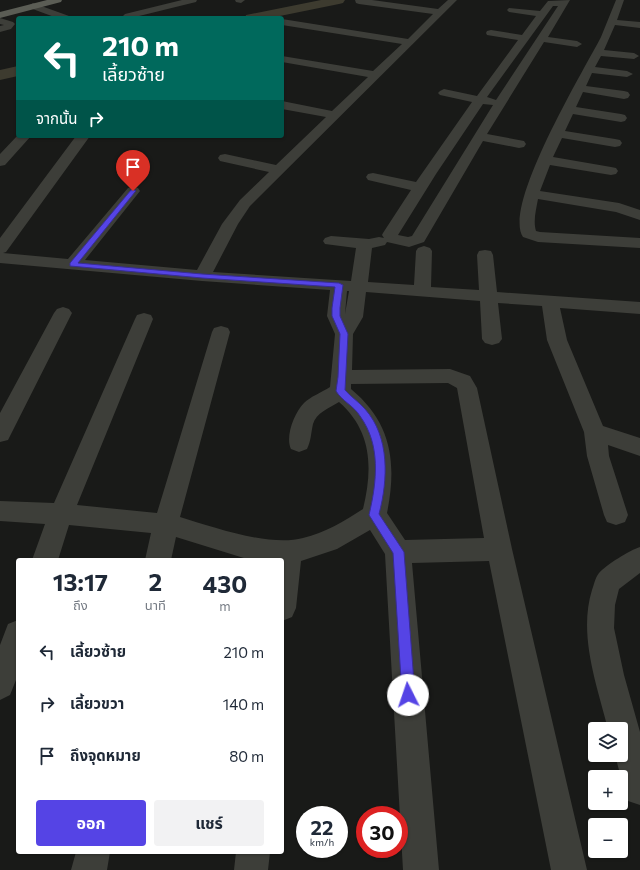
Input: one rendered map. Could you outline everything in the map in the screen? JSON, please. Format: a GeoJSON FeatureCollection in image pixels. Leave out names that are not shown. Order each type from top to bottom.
{"type":"FeatureCollection","features":[{"type":"Feature","properties":{"kind":"main road"},"geometry":{"type":"LineString","coordinates":[[0,9],[28,2],[58,0]]}},
{"type":"Feature","properties":{"kind":"main road"},"geometry":{"type":"LineString","coordinates":[[1,22],[28,2]]}},
{"type":"Feature","properties":{"kind":"street"},"geometry":{"type":"LineString","coordinates":[[202,276],[230,224],[245,203],[453,0]]}},
{"type":"Feature","properties":{"kind":"street"},"geometry":{"type":"LineString","coordinates":[[620,0],[606,36],[588,69],[559,134],[545,160],[532,194],[526,225],[527,230],[532,236],[605,242],[640,243]]}},
{"type":"Feature","properties":{"kind":"street"},"geometry":{"type":"LineString","coordinates":[[359,1],[440,12]]}},
{"type":"Feature","properties":{"kind":"street"},"geometry":{"type":"LineString","coordinates":[[28,2],[61,16]]}},
{"type":"Feature","properties":{"kind":"street"},"geometry":{"type":"LineString","coordinates":[[128,16],[190,2]]}},
{"type":"Feature","properties":{"kind":"street"},"geometry":{"type":"LineString","coordinates":[[392,238],[390,235],[391,233],[419,188],[479,99],[550,3],[565,2]]}},
{"type":"Feature","properties":{"kind":"street"},"geometry":{"type":"LineString","coordinates":[[331,241],[369,244],[392,238],[409,242],[418,239],[479,136],[565,2]]}},
{"type":"Feature","properties":{"kind":"street"},"geometry":{"type":"LineString","coordinates":[[375,14],[386,5]]}},
{"type":"Feature","properties":{"kind":"street"},"geometry":{"type":"LineString","coordinates":[[512,10],[542,14]]}},
{"type":"Feature","properties":{"kind":"street"},"geometry":{"type":"LineString","coordinates":[[284,22],[409,43]]}},
{"type":"Feature","properties":{"kind":"street"},"geometry":{"type":"LineString","coordinates":[[612,22],[640,25]]}},
{"type":"Feature","properties":{"kind":"street"},"geometry":{"type":"LineString","coordinates":[[491,33],[525,38]]}},
{"type":"Feature","properties":{"kind":"street"},"geometry":{"type":"LineString","coordinates":[[320,38],[327,34],[409,43]]}},
{"type":"Feature","properties":{"kind":"street"},"geometry":{"type":"LineString","coordinates":[[606,36],[620,38]]}},
{"type":"Feature","properties":{"kind":"street"},"geometry":{"type":"LineString","coordinates":[[542,39],[577,44]]}},
{"type":"Feature","properties":{"kind":"street"},"geometry":{"type":"LineString","coordinates":[[597,52],[634,56]]}},
{"type":"Feature","properties":{"kind":"street"},"geometry":{"type":"LineString","coordinates":[[284,59],[375,75]]}},
{"type":"Feature","properties":{"kind":"street"},"geometry":{"type":"LineString","coordinates":[[588,69],[627,74]]}},
{"type":"Feature","properties":{"kind":"street"},"geometry":{"type":"LineString","coordinates":[[580,88],[624,95]]}},
{"type":"Feature","properties":{"kind":"street"},"geometry":{"type":"LineString","coordinates":[[444,93],[500,103]]}},
{"type":"Feature","properties":{"kind":"street"},"geometry":{"type":"LineString","coordinates":[[284,105],[335,115]]}},
{"type":"Feature","properties":{"kind":"street"},"geometry":{"type":"LineString","coordinates":[[570,110],[621,118]]}},
{"type":"Feature","properties":{"kind":"street"},"geometry":{"type":"LineString","coordinates":[[559,134],[615,143]]}},
{"type":"Feature","properties":{"kind":"street"},"geometry":{"type":"LineString","coordinates":[[479,136],[519,144]]}},
{"type":"Feature","properties":{"kind":"street"},"geometry":{"type":"LineString","coordinates":[[0,162],[22,138]]}},
{"type":"Feature","properties":{"kind":"street"},"geometry":{"type":"LineString","coordinates":[[0,249],[82,138]]}},
{"type":"Feature","properties":{"kind":"street"},"geometry":{"type":"LineString","coordinates":[[226,158],[279,170]]}},
{"type":"Feature","properties":{"kind":"street"},"geometry":{"type":"LineString","coordinates":[[545,160],[611,171]]}},
{"type":"Feature","properties":{"kind":"street"},"geometry":{"type":"LineString","coordinates":[[373,177],[419,188]]}},
{"type":"Feature","properties":{"kind":"street"},"geometry":{"type":"LineString","coordinates":[[73,264],[133,191]]}},
{"type":"Feature","properties":{"kind":"street"},"geometry":{"type":"LineString","coordinates":[[532,194],[619,208],[640,215]]}},
{"type":"Feature","properties":{"kind":"street"},"geometry":{"type":"LineString","coordinates":[[364,246],[364,331]]}},
{"type":"Feature","properties":{"kind":"street"},"geometry":{"type":"LineString","coordinates":[[422,292],[424,251]]}},
{"type":"Feature","properties":{"kind":"street"},"geometry":{"type":"LineString","coordinates":[[485,255],[492,339]]}},
{"type":"Feature","properties":{"kind":"street"},"geometry":{"type":"LineString","coordinates":[[0,258],[202,276],[640,308]]}},
{"type":"Feature","properties":{"kind":"street"},"geometry":{"type":"LineString","coordinates":[[339,285],[336,316],[344,334]]}},
{"type":"Feature","properties":{"kind":"street"},"geometry":{"type":"LineString","coordinates":[[0,511],[61,514],[166,524],[247,548],[289,552],[302,550],[328,541],[374,515],[378,499],[380,453],[375,433],[363,412],[341,384],[344,334],[354,317],[364,287]]}},
{"type":"Feature","properties":{"kind":"street"},"geometry":{"type":"LineString","coordinates":[[550,302],[557,340],[595,432],[598,456],[616,515]]}},
{"type":"Feature","properties":{"kind":"street"},"geometry":{"type":"LineString","coordinates":[[0,434],[63,313]]}},
{"type":"Feature","properties":{"kind":"street"},"geometry":{"type":"LineString","coordinates":[[45,558],[61,514],[144,319]]}},
{"type":"Feature","properties":{"kind":"street"},"geometry":{"type":"LineString","coordinates":[[158,558],[166,524],[221,332]]}},
{"type":"Feature","properties":{"kind":"street"},"geometry":{"type":"LineString","coordinates":[[299,444],[303,422],[311,409],[341,384],[450,376],[462,381],[467,388],[499,549],[569,870]]}},
{"type":"Feature","properties":{"kind":"street"},"geometry":{"type":"LineString","coordinates":[[595,432],[640,447]]}},
{"type":"Feature","properties":{"kind":"street"},"geometry":{"type":"LineString","coordinates":[[374,515],[398,552],[421,870]]}},
{"type":"Feature","properties":{"kind":"street"},"geometry":{"type":"LineString","coordinates":[[398,552],[499,549]]}},
{"type":"Feature","properties":{"kind":"street"},"geometry":{"type":"LineString","coordinates":[[284,592],[289,552]]}},
{"type":"Feature","properties":{"kind":"street"},"geometry":{"type":"LineString","coordinates":[[640,558],[608,582],[601,604],[600,628],[610,675],[640,789]]}},
{"type":"Feature","properties":{"kind":"street"},"geometry":{"type":"LineString","coordinates":[[0,685],[16,640]]}},
{"type":"Feature","properties":{"kind":"street"},"geometry":{"type":"LineString","coordinates":[[89,870],[93,854]]}},
{"type":"Feature","properties":{"kind":"waterway"},"geometry":{"type":"LineString","coordinates":[[261,16],[339,0]]}},
{"type":"Feature","properties":{"kind":"waterway"},"geometry":{"type":"LineString","coordinates":[[0,75],[16,71]]}},
{"type":"Feature","properties":{"kind":"route"},"geometry":{"type":"LineString","coordinates":[[133,191],[73,264],[202,276],[339,285],[336,316],[344,334],[340,391],[363,412],[375,433],[380,453],[378,499],[374,515],[398,552],[408,695]]}}]}
